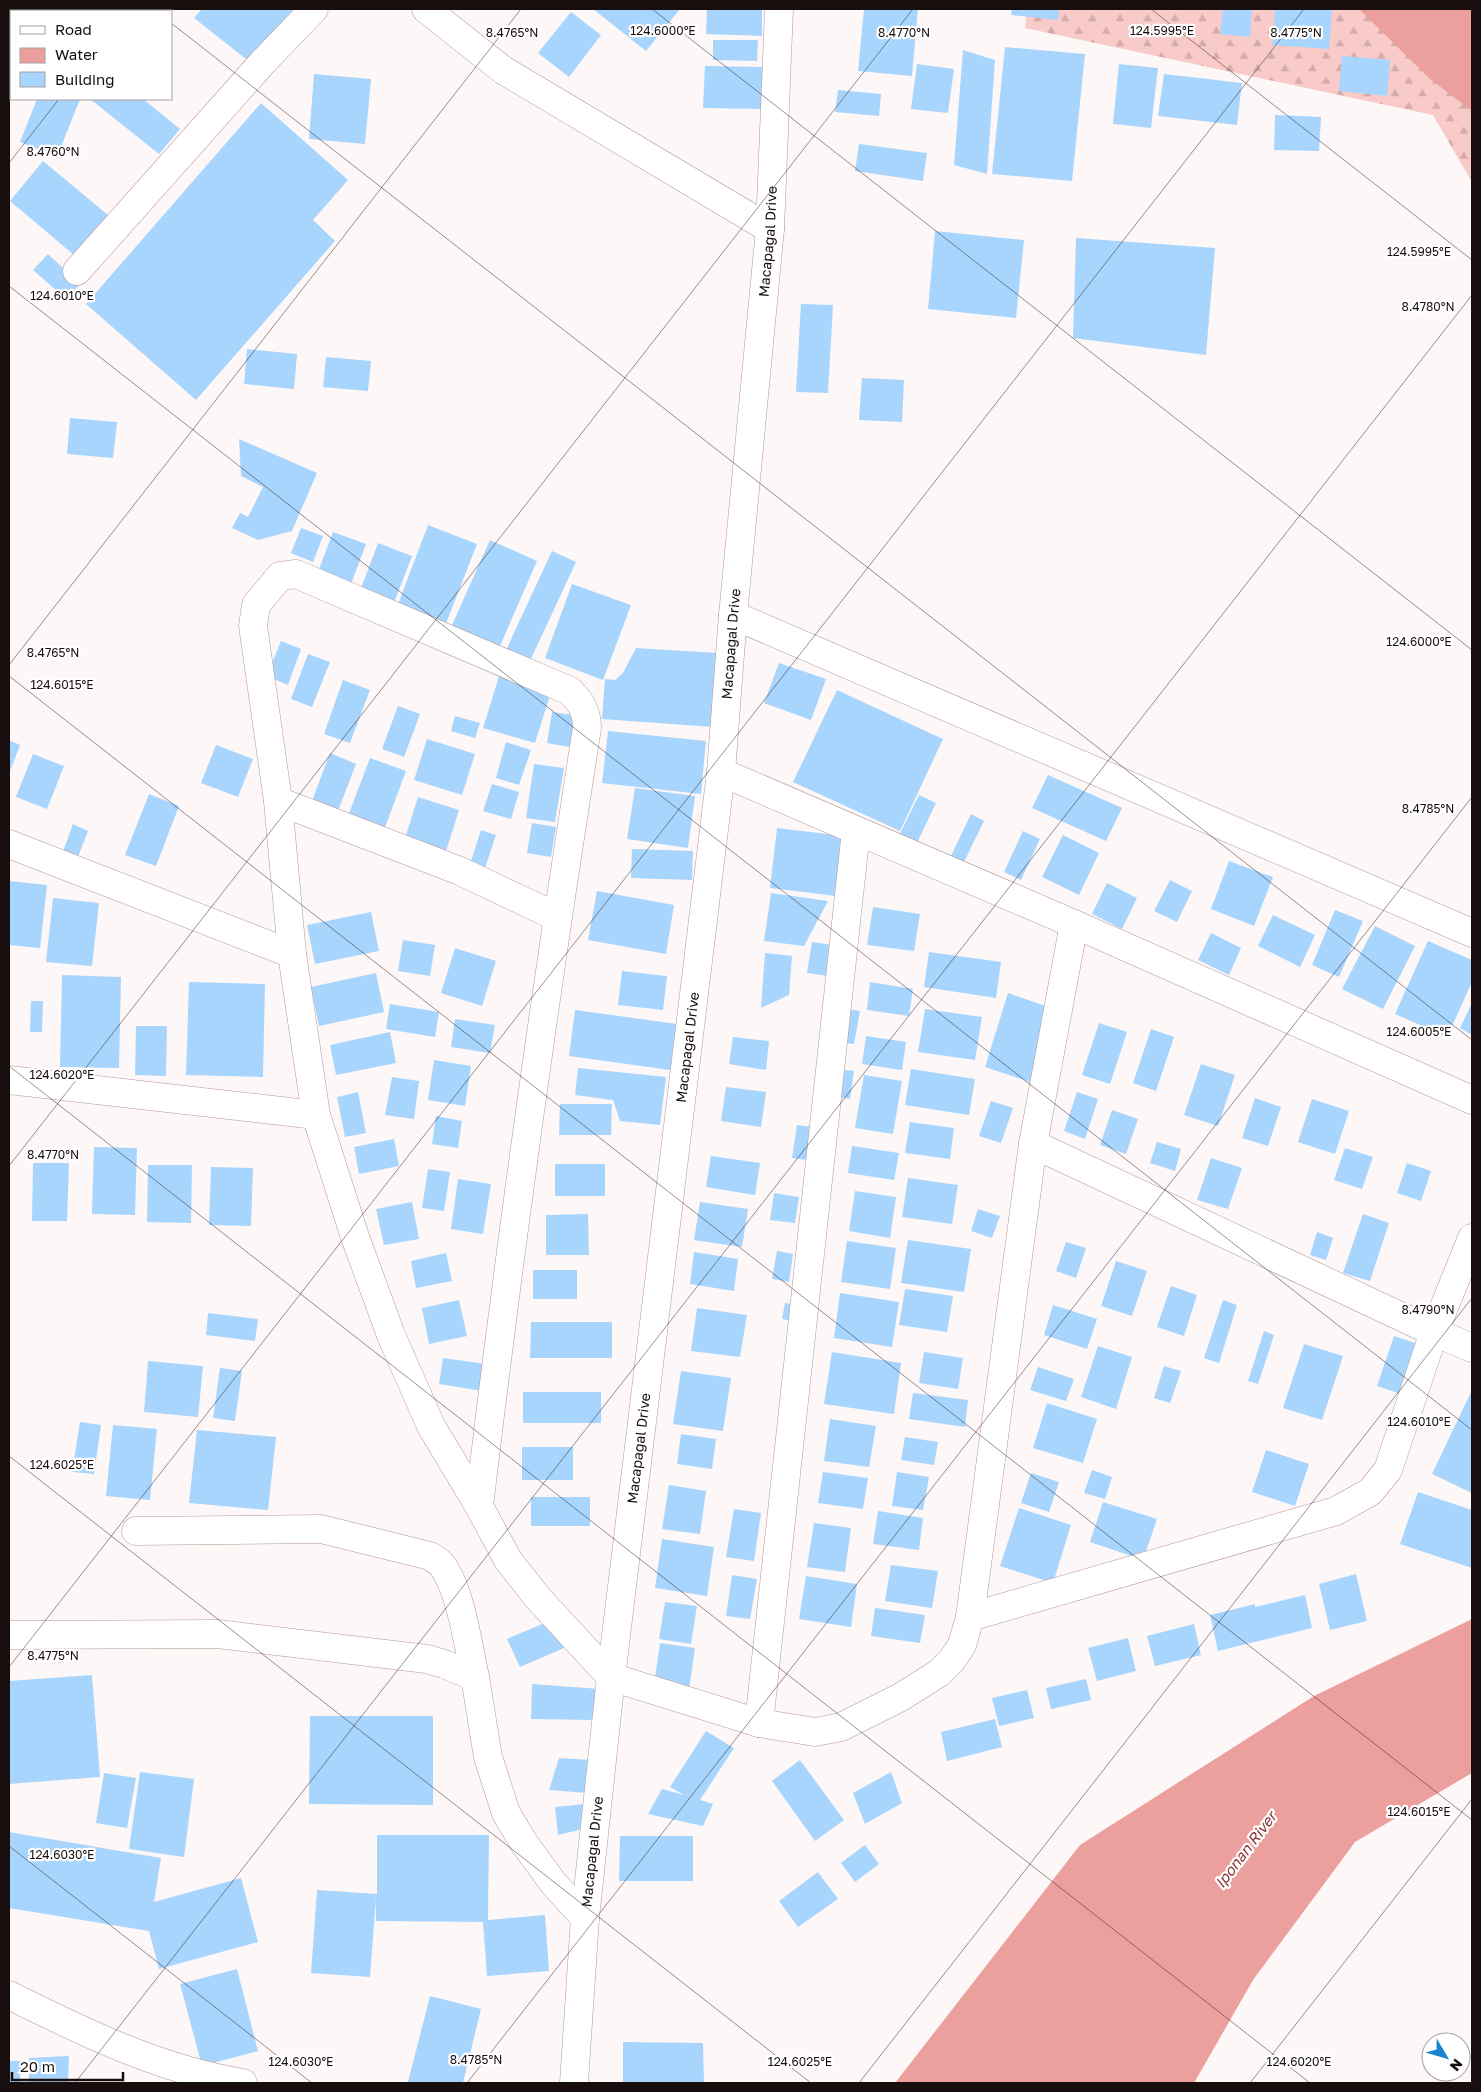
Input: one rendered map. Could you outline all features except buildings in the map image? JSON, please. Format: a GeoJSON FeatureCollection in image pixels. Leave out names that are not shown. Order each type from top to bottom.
{"type":"FeatureCollection","features":[{"type":"Feature","properties":{"kind":"street"},"geometry":{"type":"LineString","coordinates":[[78,271],[263,62],[314,9]]}},
{"type":"Feature","properties":{"kind":"street"},"geometry":{"type":"LineString","coordinates":[[426,9],[503,70],[770,229]]}},
{"type":"Feature","properties":{"kind":"street","name":"Macapagal Drive"},"geometry":{"type":"LineString","coordinates":[[574,2083],[584,1918],[721,772],[733,616],[770,229],[778,9]]}},
{"type":"Feature","properties":{"kind":"street"},"geometry":{"type":"LineString","coordinates":[[479,1506],[500,1327],[557,917],[587,728],[587,717],[580,702],[570,691],[296,574],[280,576],[256,605],[253,626],[278,801],[292,954],[316,1115],[356,1238],[391,1334],[431,1426],[479,1506],[508,1560],[531,1590],[612,1677],[760,1723],[814,1732],[841,1727],[902,1697],[939,1673],[952,1660],[962,1645],[970,1616],[1033,1144],[1074,924]]}},
{"type":"Feature","properties":{"kind":"street"},"geometry":{"type":"LineString","coordinates":[[733,616],[1472,933]]}},
{"type":"Feature","properties":{"kind":"street"},"geometry":{"type":"LineString","coordinates":[[721,772],[856,832],[1074,924],[1472,1100]]}},
{"type":"Feature","properties":{"kind":"street"},"geometry":{"type":"LineString","coordinates":[[278,801],[388,845],[460,871],[557,917]]}},
{"type":"Feature","properties":{"kind":"street"},"geometry":{"type":"LineString","coordinates":[[760,1723],[856,832]]}},
{"type":"Feature","properties":{"kind":"street"},"geometry":{"type":"LineString","coordinates":[[9,844],[292,954]]}},
{"type":"Feature","properties":{"kind":"street"},"geometry":{"type":"LineString","coordinates":[[9,1080],[316,1115]]}},
{"type":"Feature","properties":{"kind":"street"},"geometry":{"type":"LineString","coordinates":[[1033,1144],[1434,1332],[1472,1348]]}},
{"type":"Feature","properties":{"kind":"street"},"geometry":{"type":"LineString","coordinates":[[970,1616],[1336,1512],[1370,1492],[1388,1470],[1434,1332],[1472,1238]]}},
{"type":"Feature","properties":{"kind":"street"},"geometry":{"type":"LineString","coordinates":[[136,1531],[321,1528],[430,1556],[441,1564],[458,1602],[475,1677],[488,1757],[506,1813],[524,1843],[554,1884],[584,1918]]}},
{"type":"Feature","properties":{"kind":"street"},"geometry":{"type":"LineString","coordinates":[[9,1634],[218,1634],[427,1659],[475,1677]]}},
{"type":"Feature","properties":{"kind":"street"},"geometry":{"type":"LineString","coordinates":[[9,1995],[86,2033],[138,2053],[212,2077],[243,2083]]}},
{"type":"Feature","properties":{"kind":"green space"},"geometry":{"type":"Polygon","coordinates":[[[1027,9],[1422,9],[1472,70],[1472,182],[1433,115],[1025,28],[1027,9]]]}},
{"type":"Feature","properties":{"kind":"water"},"geometry":{"type":"Polygon","coordinates":[[[1359,9],[1472,9],[1472,111],[1429,78],[1359,9]]]}},
{"type":"Feature","properties":{"kind":"water","name":"Iponan River"},"geometry":{"type":"Polygon","coordinates":[[[1472,1619],[1472,1773],[1355,1842],[1253,1980],[1194,2083],[895,2083],[1080,1845],[1314,1696],[1472,1619]]]}}]}
